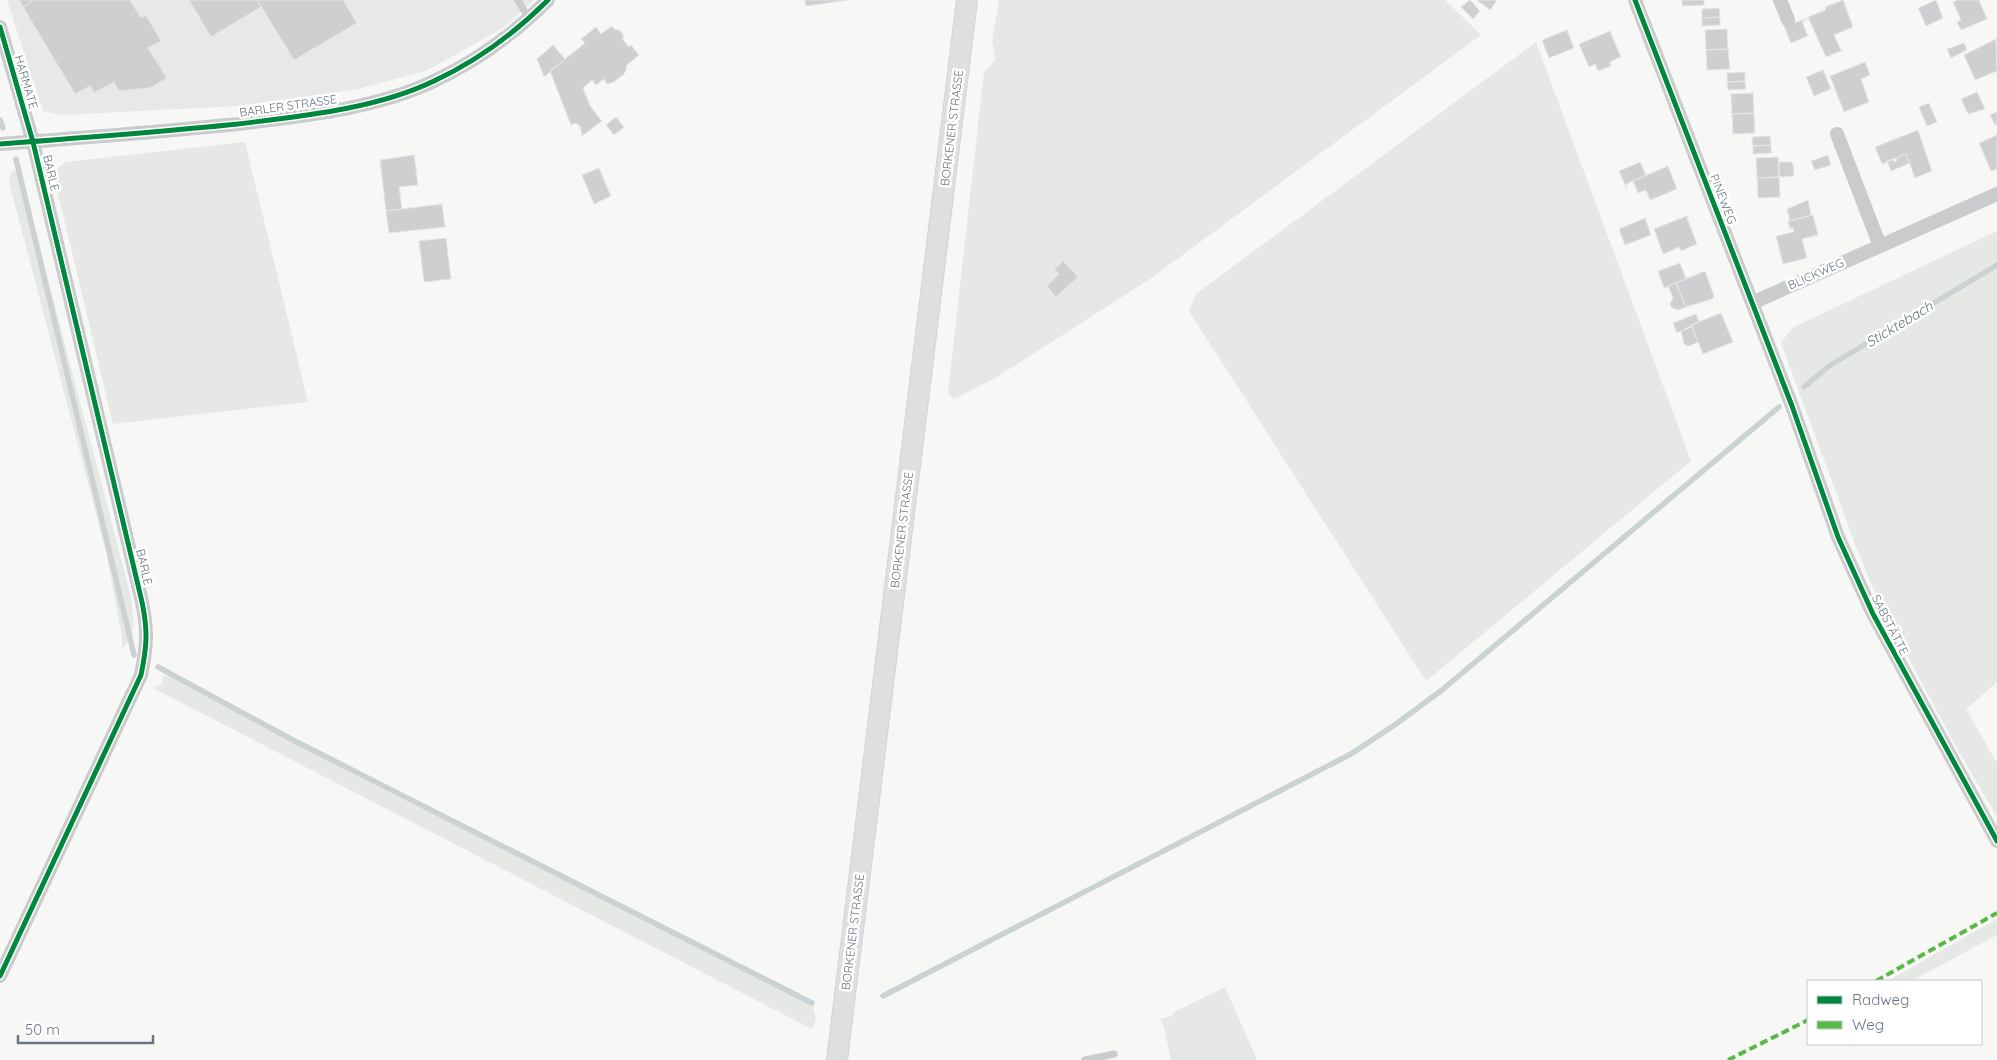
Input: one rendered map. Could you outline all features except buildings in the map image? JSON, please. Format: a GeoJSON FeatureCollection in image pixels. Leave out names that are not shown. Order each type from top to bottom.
{"type":"FeatureCollection","features":[{"type":"Feature","properties":{"kind":"main road","name":"BORKENER STRASSE"},"geometry":{"type":"LineString","coordinates":[[837,1060],[967,0]]}},
{"type":"Feature","properties":{"kind":"street","name":"BARLER STRASSE"},"geometry":{"type":"LineString","coordinates":[[0,144],[108,136],[272,120],[345,108],[392,97],[434,82],[467,64],[493,47],[529,19],[548,0]]}},
{"type":"Feature","properties":{"kind":"street","name":"PINEWEG"},"geometry":{"type":"LineString","coordinates":[[1635,0],[1792,406]]}},
{"type":"Feature","properties":{"kind":"street"},"geometry":{"type":"LineString","coordinates":[[1780,0],[1788,20]]}},
{"type":"Feature","properties":{"kind":"street","name":"HARMATE"},"geometry":{"type":"LineString","coordinates":[[0,27],[33,142]]}},
{"type":"Feature","properties":{"kind":"street"},"geometry":{"type":"LineString","coordinates":[[1837,134],[1880,246]]}},
{"type":"Feature","properties":{"kind":"street","name":"BARLE"},"geometry":{"type":"LineString","coordinates":[[0,976],[141,675],[147,646],[147,624],[33,142]]}},
{"type":"Feature","properties":{"kind":"street","name":"BLICKWEG"},"geometry":{"type":"LineString","coordinates":[[1752,303],[1997,194]]}},
{"type":"Feature","properties":{"kind":"street","name":"SABSTÄTTE"},"geometry":{"type":"LineString","coordinates":[[1792,406],[1838,537],[1873,614],[1997,841]]}},
{"type":"Feature","properties":{"kind":"lane"},"geometry":{"type":"LineString","coordinates":[[518,0],[529,19]]}},
{"type":"Feature","properties":{"kind":"lane"},"geometry":{"type":"LineString","coordinates":[[1085,1060],[1114,1054]]}},
{"type":"Feature","properties":{"kind":"shaded area"},"geometry":{"type":"Polygon","coordinates":[[[7,0],[534,0],[503,28],[426,71],[358,89],[237,106],[63,115],[43,111],[7,0]]]}},
{"type":"Feature","properties":{"kind":"shaded area"},"geometry":{"type":"Polygon","coordinates":[[[999,0],[1445,0],[1481,35],[1150,279],[997,377],[954,399],[948,393],[984,72],[996,59],[992,41],[999,0]]]}},
{"type":"Feature","properties":{"kind":"shaded area"},"geometry":{"type":"Polygon","coordinates":[[[1536,42],[1691,461],[1426,681],[1189,311],[1196,294],[1536,42]]]}},
{"type":"Feature","properties":{"kind":"shaded area"},"geometry":{"type":"Polygon","coordinates":[[[245,142],[308,402],[113,424],[54,177],[55,170],[66,162],[245,142]]]}},
{"type":"Feature","properties":{"kind":"shaded area"},"geometry":{"type":"Polygon","coordinates":[[[19,168],[131,597],[132,631],[122,649],[122,636],[106,552],[9,182],[11,173],[19,168]]]}},
{"type":"Feature","properties":{"kind":"shaded area"},"geometry":{"type":"Polygon","coordinates":[[[1997,231],[1997,682],[1966,709],[1997,763],[1997,817],[1954,743],[1880,604],[1858,552],[1781,343],[1792,328],[1997,231]]]}},
{"type":"Feature","properties":{"kind":"shaded area"},"geometry":{"type":"Polygon","coordinates":[[[163,676],[170,677],[812,1003],[816,1019],[812,1029],[153,688],[162,684],[163,676]]]}},
{"type":"Feature","properties":{"kind":"shaded area"},"geometry":{"type":"Polygon","coordinates":[[[1997,919],[1997,935],[1913,980],[1889,980],[1997,919]]]}},
{"type":"Feature","properties":{"kind":"shaded area"},"geometry":{"type":"Polygon","coordinates":[[[1225,987],[1257,1060],[1171,1060],[1164,1028],[1160,1019],[1171,1016],[1176,1011],[1225,987]]]}},
{"type":"Feature","properties":{"kind":"waterway"},"geometry":{"type":"LineString","coordinates":[[0,120],[3,128]]}},
{"type":"Feature","properties":{"kind":"waterway"},"geometry":{"type":"LineString","coordinates":[[16,159],[134,655]]}},
{"type":"Feature","properties":{"kind":"waterway","name":"Sticktebach"},"geometry":{"type":"LineString","coordinates":[[1804,387],[1829,366],[1997,265]]}},
{"type":"Feature","properties":{"kind":"waterway"},"geometry":{"type":"LineString","coordinates":[[883,996],[1351,754],[1442,690],[1779,407]]}},
{"type":"Feature","properties":{"kind":"waterway"},"geometry":{"type":"LineString","coordinates":[[158,667],[291,739],[812,1003]]}},
{"type":"Feature","properties":{"kind":"marked path"},"geometry":{"type":"LineString","coordinates":[[1878,980],[1997,913]]}},
{"type":"Feature","properties":{"kind":"marked path"},"geometry":{"type":"LineString","coordinates":[[1728,1060],[1807,1020]]}},
{"type":"Feature","properties":{"kind":"cycle path"},"geometry":{"type":"LineString","coordinates":[[0,144],[238,124],[363,105],[412,91],[465,65],[509,35],[548,0]]}},
{"type":"Feature","properties":{"kind":"cycle path"},"geometry":{"type":"LineString","coordinates":[[1635,0],[1792,406],[1838,537],[1873,614],[1997,841]]}},
{"type":"Feature","properties":{"kind":"cycle path"},"geometry":{"type":"LineString","coordinates":[[0,27],[33,142],[142,602],[146,638],[141,675],[0,976]]}}]}
